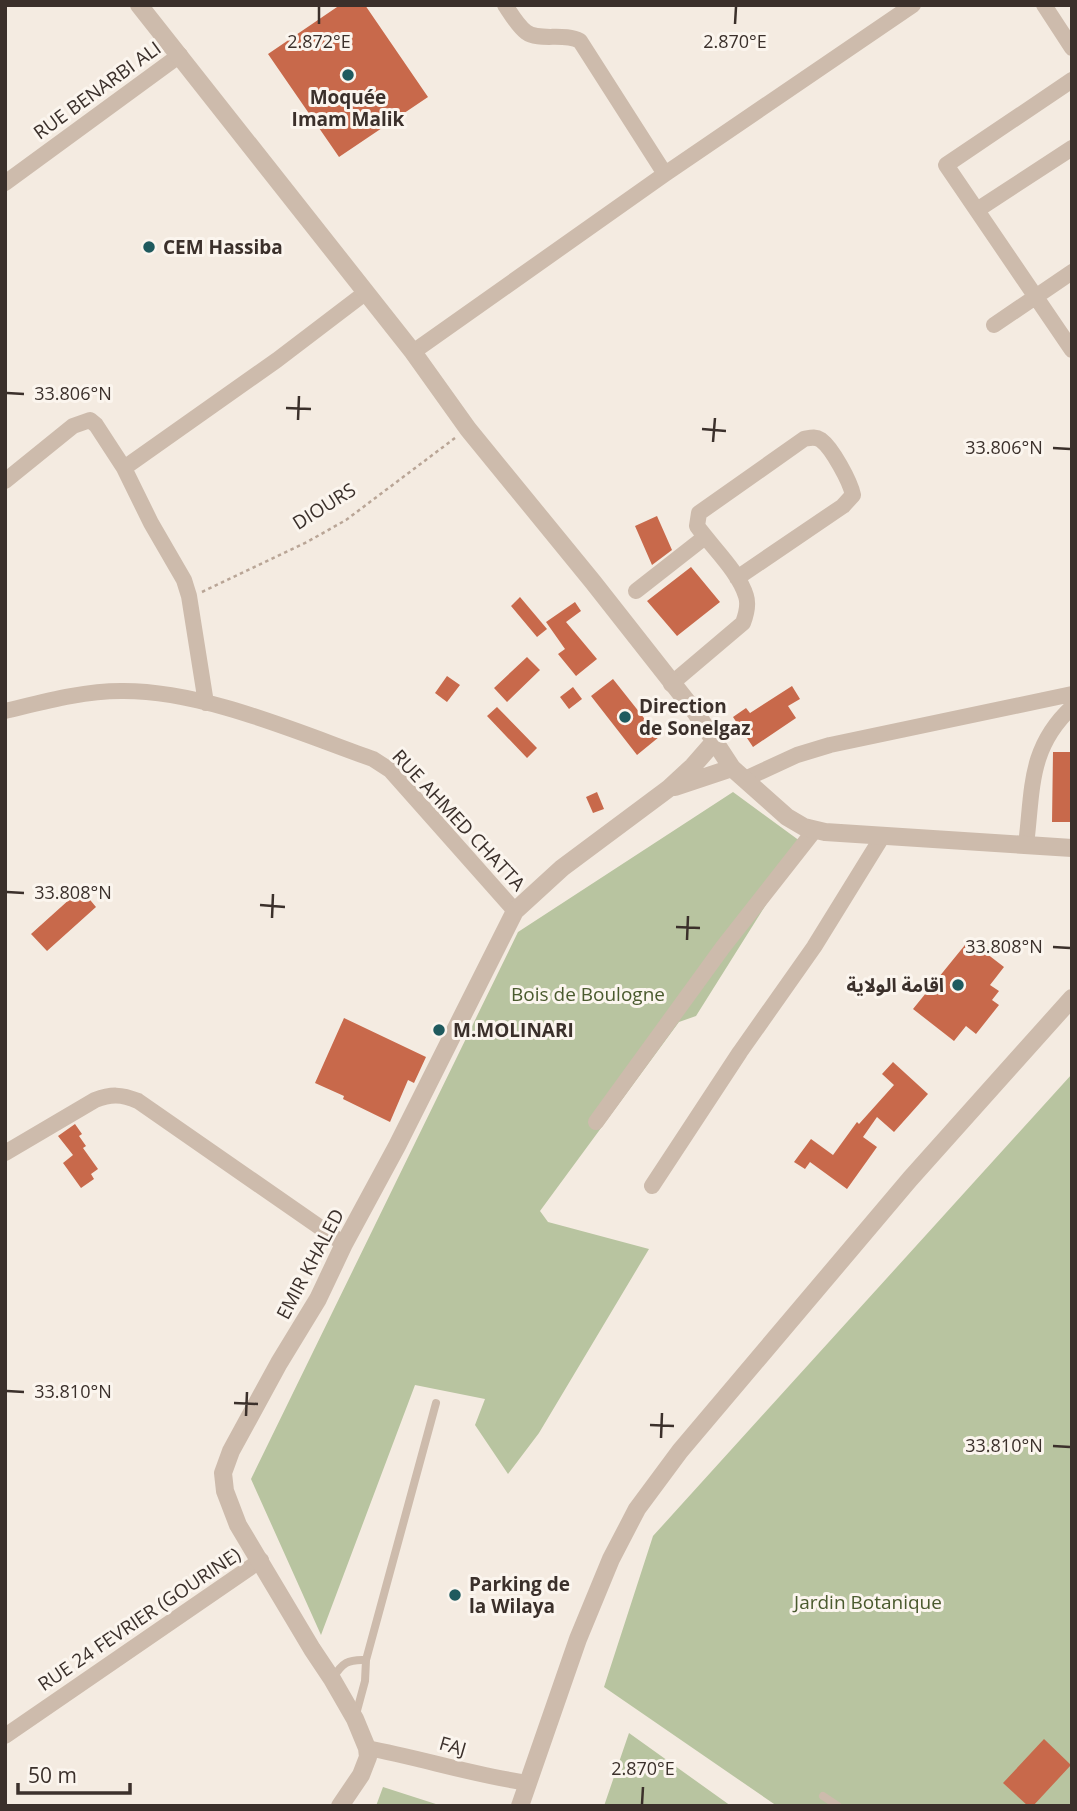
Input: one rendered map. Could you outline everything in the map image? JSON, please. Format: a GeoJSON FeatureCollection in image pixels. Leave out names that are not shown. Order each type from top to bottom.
{"type":"FeatureCollection","features":[{"type":"Feature","properties":{"kind":"street"},"geometry":{"type":"LineString","coordinates":[[139,5],[413,352],[468,429],[696,713],[714,742],[739,773],[787,817],[814,831],[1066,850]]}},
{"type":"Feature","properties":{"kind":"street"},"geometry":{"type":"LineString","coordinates":[[505,5],[527,33],[571,36],[580,41],[665,174]]}},
{"type":"Feature","properties":{"kind":"street"},"geometry":{"type":"LineString","coordinates":[[413,352],[665,174],[913,5]]}},
{"type":"Feature","properties":{"kind":"street"},"geometry":{"type":"LineString","coordinates":[[1044,5],[1072,48]]}},
{"type":"Feature","properties":{"kind":"street","name":"RUE BENARBI ALI"},"geometry":{"type":"LineString","coordinates":[[5,183],[180,55]]}},
{"type":"Feature","properties":{"kind":"street"},"geometry":{"type":"LineString","coordinates":[[1072,80],[946,165],[1072,350]]}},
{"type":"Feature","properties":{"kind":"street"},"geometry":{"type":"LineString","coordinates":[[977,210],[1072,148]]}},
{"type":"Feature","properties":{"kind":"street"},"geometry":{"type":"LineString","coordinates":[[994,325],[1072,272]]}},
{"type":"Feature","properties":{"kind":"street"},"geometry":{"type":"LineString","coordinates":[[124,468],[289,352],[365,293]]}},
{"type":"Feature","properties":{"kind":"street"},"geometry":{"type":"LineString","coordinates":[[5,481],[73,426],[86,419],[96,425],[124,468],[151,523],[184,580],[189,596],[206,703]]}},
{"type":"Feature","properties":{"kind":"street"},"geometry":{"type":"LineString","coordinates":[[671,684],[743,624],[748,612],[747,597],[737,578],[697,526],[699,513],[804,439],[815,437],[822,440],[846,476],[853,495],[843,506],[737,578]]}},
{"type":"Feature","properties":{"kind":"street"},"geometry":{"type":"LineString","coordinates":[[636,591],[705,537]]}},
{"type":"Feature","properties":{"kind":"street","name":"RUE AHMED CHATTA"},"geometry":{"type":"LineString","coordinates":[[5,711],[58,699],[120,691],[173,696],[285,727],[373,759],[390,770],[515,911]]}},
{"type":"Feature","properties":{"kind":"street"},"geometry":{"type":"LineString","coordinates":[[668,789],[739,773],[830,745],[1072,694]]}},
{"type":"Feature","properties":{"kind":"street"},"geometry":{"type":"LineString","coordinates":[[1026,845],[1038,754],[1047,735],[1072,707]]}},
{"type":"Feature","properties":{"kind":"street"},"geometry":{"type":"LineString","coordinates":[[668,789],[714,742]]}},
{"type":"Feature","properties":{"kind":"street","name":"EMIR KHALED"},"geometry":{"type":"LineString","coordinates":[[366,1748],[355,1719],[238,1525],[225,1492],[223,1473],[231,1451],[279,1363],[318,1299],[515,911],[562,868],[668,789]]}},
{"type":"Feature","properties":{"kind":"street"},"geometry":{"type":"LineString","coordinates":[[596,1122],[715,958],[814,831]]}},
{"type":"Feature","properties":{"kind":"street"},"geometry":{"type":"LineString","coordinates":[[652,1186],[740,1052],[814,947],[882,837]]}},
{"type":"Feature","properties":{"kind":"street"},"geometry":{"type":"LineString","coordinates":[[520,1806],[578,1639],[611,1559],[636,1508],[680,1451],[910,1179],[1072,998]]}},
{"type":"Feature","properties":{"kind":"street"},"geometry":{"type":"LineString","coordinates":[[5,1153],[95,1100],[110,1095],[122,1095],[138,1101],[344,1244]]}},
{"type":"Feature","properties":{"kind":"street","name":"RUE 24 FEVRIER (GOURINE)"},"geometry":{"type":"LineString","coordinates":[[5,1736],[261,1560]]}},
{"type":"Feature","properties":{"kind":"street"},"geometry":{"type":"LineString","coordinates":[[340,1806],[361,1775],[368,1757],[366,1748]]}},
{"type":"Feature","properties":{"kind":"street","name":"FAJ"},"geometry":{"type":"LineString","coordinates":[[366,1748],[418,1757],[484,1777],[528,1783]]}},
{"type":"Feature","properties":{"kind":"lane"},"geometry":{"type":"LineString","coordinates":[[355,1719],[365,1681],[366,1660],[436,1403]]}},
{"type":"Feature","properties":{"kind":"lane"},"geometry":{"type":"LineString","coordinates":[[332,1679],[340,1666],[350,1659],[366,1660]]}},
{"type":"Feature","properties":{"kind":"lane"},"geometry":{"type":"LineString","coordinates":[[822,1796],[838,1806]]}},
{"type":"Feature","properties":{"kind":"path","name":"DIOURS"},"geometry":{"type":"LineString","coordinates":[[189,596],[204,592],[346,520],[442,445],[468,429]]}},
{"type":"Feature","properties":{"kind":"green space","name":"Bois de Boulogne"},"geometry":{"type":"Polygon","coordinates":[[[733,792],[804,844],[696,1016],[679,1022],[540,1211],[548,1222],[649,1249],[539,1433],[508,1474],[475,1425],[485,1399],[415,1385],[321,1635],[251,1479],[518,932],[733,792]]]}},
{"type":"Feature","properties":{"kind":"green space","name":"Jardin Botanique"},"geometry":{"type":"Polygon","coordinates":[[[1072,1074],[1072,1806],[777,1806],[604,1687],[653,1536],[1072,1074]]]}},
{"type":"Feature","properties":{"kind":"green space"},"geometry":{"type":"Polygon","coordinates":[[[629,1733],[731,1806],[604,1806],[629,1733]]]}},
{"type":"Feature","properties":{"kind":"green space"},"geometry":{"type":"Polygon","coordinates":[[[383,1787],[442,1806],[376,1806],[383,1787]]]}},
{"type":"Feature","properties":{"kind":"building","name":"Moquée Imam Malik"},"geometry":{"type":"Polygon","coordinates":[[[340,5],[365,5],[428,97],[339,157],[268,54],[340,5]]]}},
{"type":"Feature","properties":{"kind":"building"},"geometry":{"type":"Polygon","coordinates":[[[657,516],[672,550],[652,565],[635,526],[657,516]]]}},
{"type":"Feature","properties":{"kind":"building"},"geometry":{"type":"Polygon","coordinates":[[[691,567],[720,602],[677,636],[647,601],[691,567]]]}},
{"type":"Feature","properties":{"kind":"building"},"geometry":{"type":"Polygon","coordinates":[[[520,597],[547,629],[537,637],[511,606],[520,597]]]}},
{"type":"Feature","properties":{"kind":"building"},"geometry":{"type":"Polygon","coordinates":[[[575,602],[581,611],[566,622],[597,659],[576,676],[558,654],[565,649],[546,622],[575,602]]]}},
{"type":"Feature","properties":{"kind":"building"},"geometry":{"type":"Polygon","coordinates":[[[527,657],[540,670],[507,702],[494,688],[527,657]]]}},
{"type":"Feature","properties":{"kind":"building"},"geometry":{"type":"Polygon","coordinates":[[[447,676],[460,685],[447,702],[435,693],[447,676]]]}},
{"type":"Feature","properties":{"kind":"building","name":"Direction de Sonelgaz"},"geometry":{"type":"Polygon","coordinates":[[[613,679],[659,737],[637,755],[591,696],[613,679]]]}},
{"type":"Feature","properties":{"kind":"building"},"geometry":{"type":"Polygon","coordinates":[[[792,686],[800,699],[788,706],[796,718],[753,747],[733,717],[746,708],[750,713],[792,686]]]}},
{"type":"Feature","properties":{"kind":"building"},"geometry":{"type":"Polygon","coordinates":[[[573,687],[582,699],[569,709],[560,697],[573,687]]]}},
{"type":"Feature","properties":{"kind":"building"},"geometry":{"type":"Polygon","coordinates":[[[497,707],[537,748],[527,758],[487,716],[497,707]]]}},
{"type":"Feature","properties":{"kind":"building"},"geometry":{"type":"Polygon","coordinates":[[[1053,752],[1072,752],[1072,822],[1052,822],[1053,752]]]}},
{"type":"Feature","properties":{"kind":"building"},"geometry":{"type":"Polygon","coordinates":[[[597,792],[604,809],[593,813],[586,797],[597,792]]]}},
{"type":"Feature","properties":{"kind":"building"},"geometry":{"type":"Polygon","coordinates":[[[81,889],[96,907],[47,951],[31,934],[81,889]]]}},
{"type":"Feature","properties":{"kind":"building"},"geometry":{"type":"Polygon","coordinates":[[[969,940],[1004,967],[990,985],[999,991],[992,1000],[999,1005],[976,1034],[966,1026],[954,1041],[913,1009],[969,940]]]}},
{"type":"Feature","properties":{"kind":"building"},"geometry":{"type":"Polygon","coordinates":[[[344,1018],[426,1057],[414,1083],[408,1080],[390,1122],[315,1083],[344,1018]]]}},
{"type":"Feature","properties":{"kind":"building"},"geometry":{"type":"Polygon","coordinates":[[[893,1062],[928,1094],[894,1132],[877,1117],[863,1137],[877,1147],[847,1189],[810,1162],[805,1169],[794,1162],[811,1139],[833,1155],[857,1122],[859,1124],[894,1085],[882,1074],[893,1062]]]}},
{"type":"Feature","properties":{"kind":"building"},"geometry":{"type":"Polygon","coordinates":[[[75,1124],[86,1146],[83,1148],[98,1169],[91,1174],[94,1179],[81,1188],[63,1163],[73,1155],[58,1136],[75,1124]]]}},
{"type":"Feature","properties":{"kind":"building"},"geometry":{"type":"Polygon","coordinates":[[[1044,1739],[1071,1765],[1033,1806],[1028,1806],[1003,1783],[1044,1739]]]}},
{"type":"Feature","properties":{"kind":"place","name":"Moquée Imam Malik"},"geometry":{"type":"Point","coordinates":[348,75]}},
{"type":"Feature","properties":{"kind":"place","name":"CEM Hassiba"},"geometry":{"type":"Point","coordinates":[149,247]}},
{"type":"Feature","properties":{"kind":"place","name":"Direction de Sonelgaz"},"geometry":{"type":"Point","coordinates":[625,717]}},
{"type":"Feature","properties":{"kind":"place","name":"اقامة الولاية"},"geometry":{"type":"Point","coordinates":[958,985]}},
{"type":"Feature","properties":{"kind":"place","name":"M.MOLINARI"},"geometry":{"type":"Point","coordinates":[439,1030]}},
{"type":"Feature","properties":{"kind":"place","name":"Parking de la Wilaya"},"geometry":{"type":"Point","coordinates":[455,1595]}}]}
